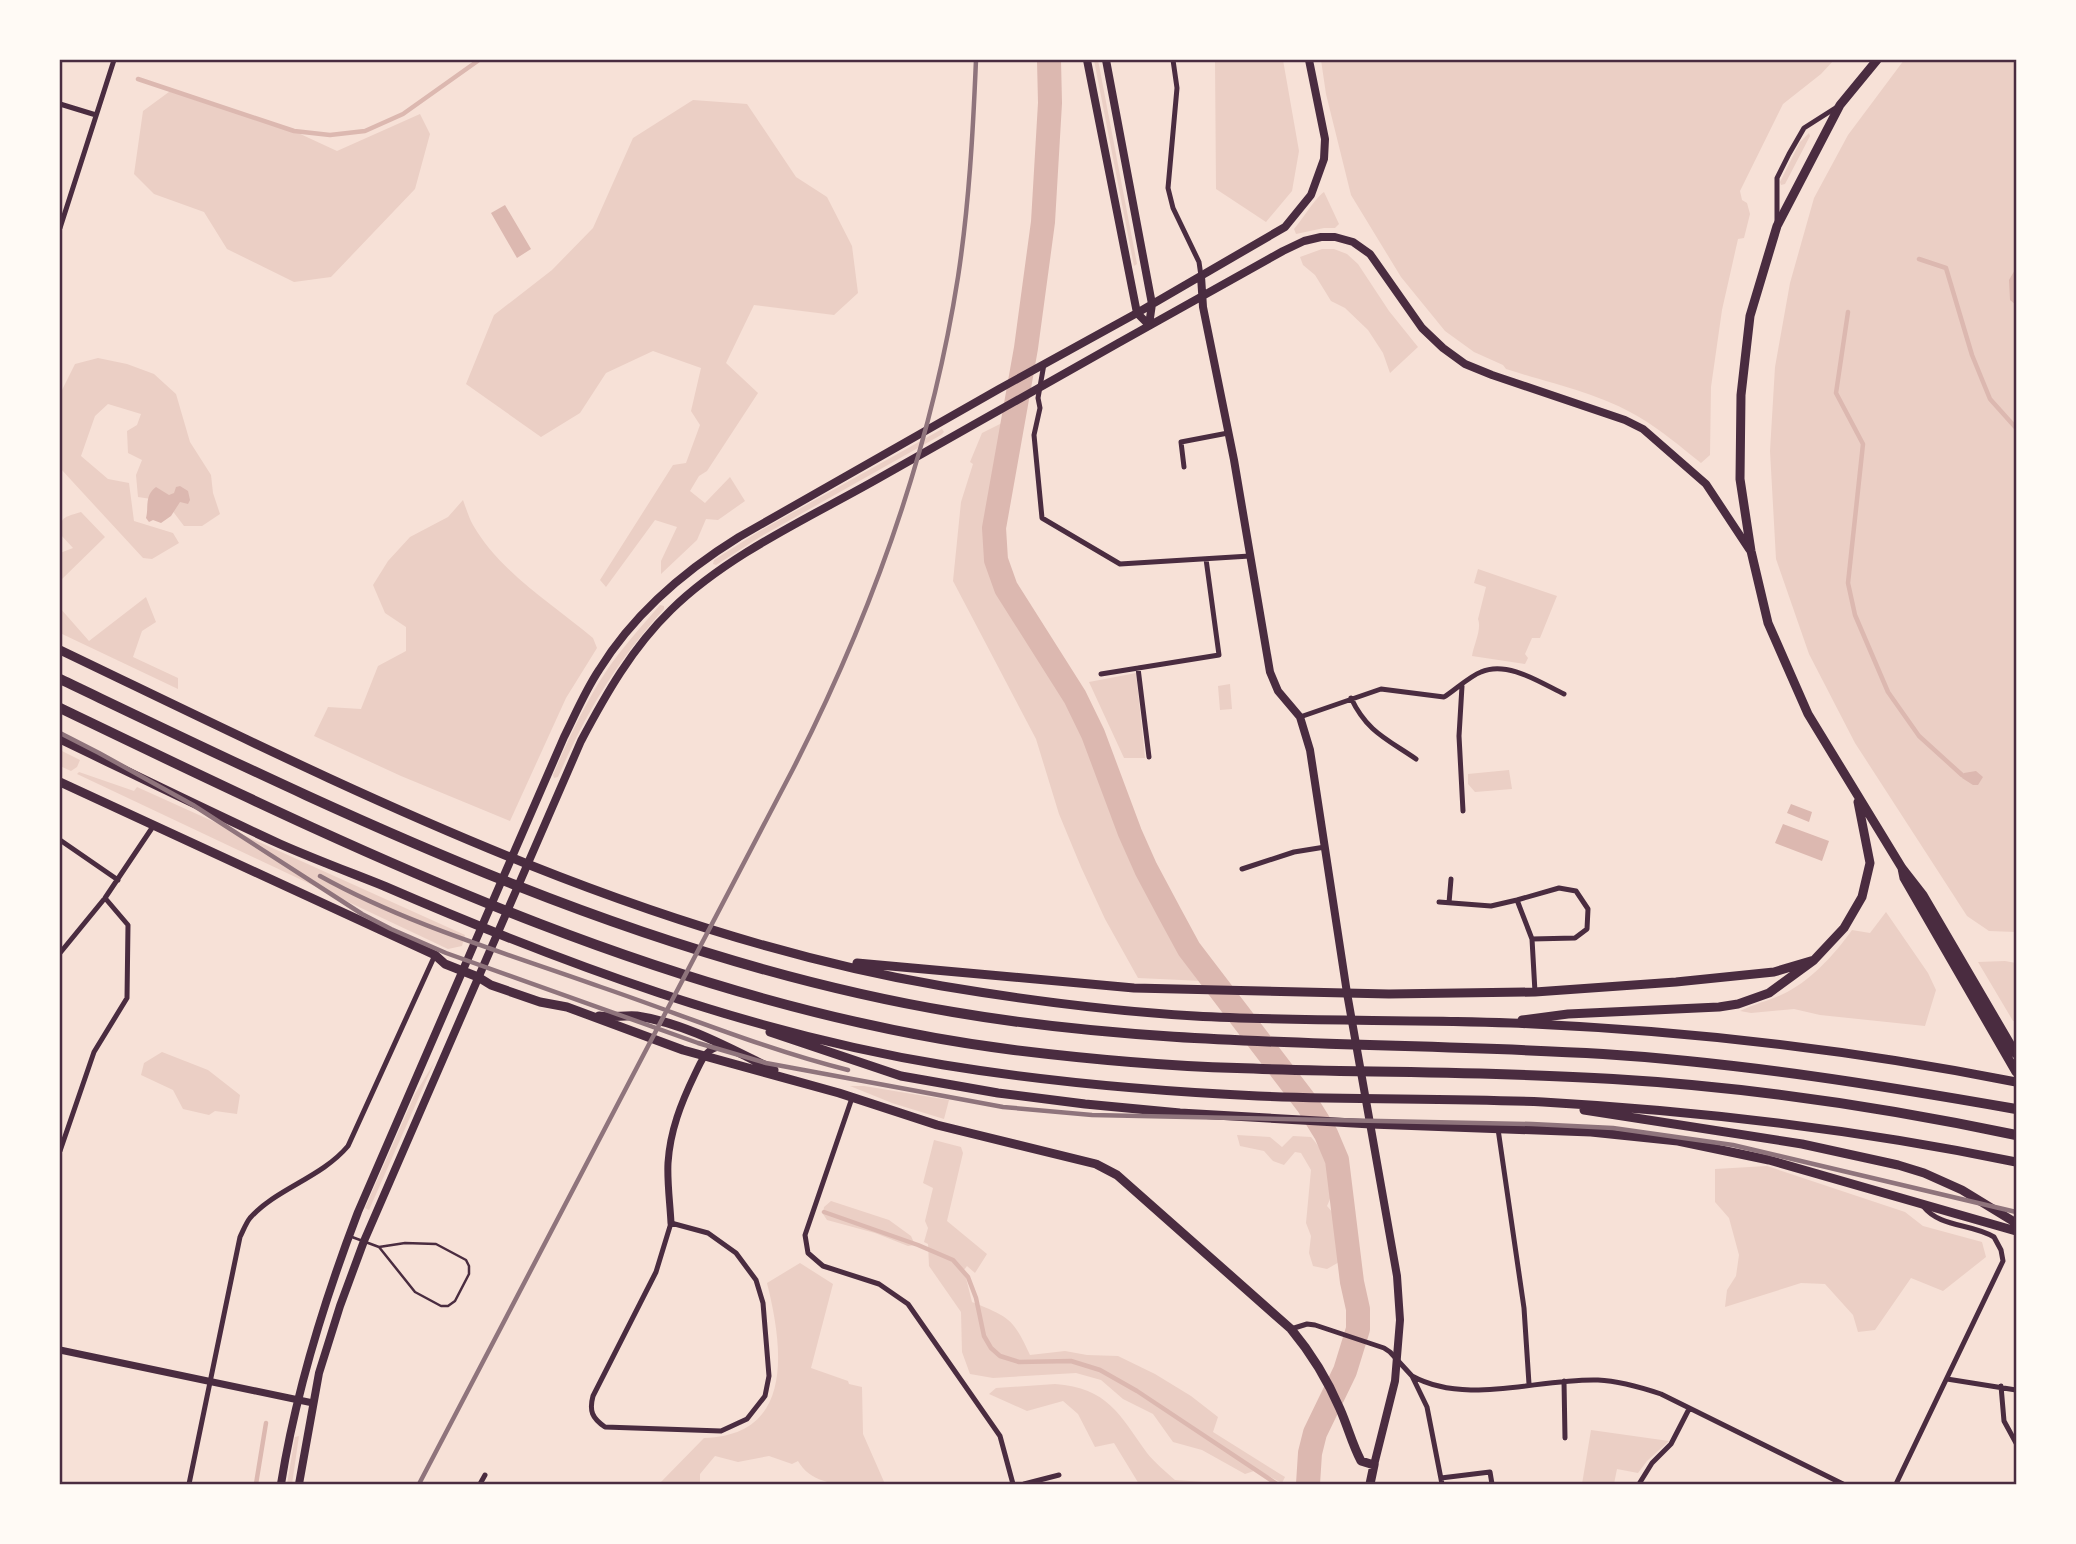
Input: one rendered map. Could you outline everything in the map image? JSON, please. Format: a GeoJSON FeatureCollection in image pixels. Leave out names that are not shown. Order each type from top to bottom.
{"type":"FeatureCollection","features":[{"type":"Feature","properties":{"kind":"highway"},"geometry":{"type":"LineString","coordinates":[[60,679],[309,797],[489,876],[723,959],[821,985],[950,1012],[1082,1031],[1219,1040],[1603,1054],[1761,1069],[1878,1084],[2017,1109]]}},
{"type":"Feature","properties":{"kind":"highway"},"geometry":{"type":"LineString","coordinates":[[60,708],[388,863],[581,940],[712,984],[818,1012],[944,1039],[1080,1057],[1237,1068],[1614,1079],[1750,1090],[1860,1105],[2017,1135]]}},
{"type":"Feature","properties":{"kind":"main road"},"geometry":{"type":"LineString","coordinates":[[1087,60],[1137,313],[1149,325]]}},
{"type":"Feature","properties":{"kind":"main road"},"geometry":{"type":"LineString","coordinates":[[1106,60],[1152,304],[1149,325]]}},
{"type":"Feature","properties":{"kind":"main road"},"geometry":{"type":"LineString","coordinates":[[281,1485],[297,1399],[318,1324],[349,1236],[564,737],[599,670],[620,640],[661,595],[710,555],[1285,227],[1311,195],[1319,176],[1325,139],[1309,60]]}},
{"type":"Feature","properties":{"kind":"main road"},"geometry":{"type":"LineString","coordinates":[[1877,60],[1840,105],[1777,226],[1751,316],[1741,395],[1740,480],[1751,551],[1769,623],[1808,714],[2012,1055],[2017,1072]]}},
{"type":"Feature","properties":{"kind":"main road"},"geometry":{"type":"LineString","coordinates":[[299,1485],[319,1374],[364,1241],[489,949],[582,741],[615,680],[635,651],[669,612],[721,569],[1009,403],[1304,241],[1335,237],[1353,242],[1370,254],[1422,328],[1465,364],[1625,420],[1643,429],[1713,491],[1751,551]]}},
{"type":"Feature","properties":{"kind":"main road"},"geometry":{"type":"LineString","coordinates":[[1201,276],[1202,297],[1271,678],[1278,691],[1300,717],[1312,757],[1347,993],[1397,1276],[1400,1321],[1398,1359],[1370,1485]]}},
{"type":"Feature","properties":{"kind":"main road"},"geometry":{"type":"LineString","coordinates":[[60,650],[319,773],[498,852],[612,895],[739,937],[827,961],[939,985],[1117,1010],[1198,1016],[1503,1023],[1646,1031],[1775,1043],[1908,1062],[2017,1082]]}},
{"type":"Feature","properties":{"kind":"main road"},"geometry":{"type":"LineString","coordinates":[[60,739],[285,846],[465,922],[573,963],[867,1066],[912,1078],[1085,1104],[1180,1112],[1371,1124],[1602,1132],[1678,1141],[1769,1160],[2017,1231]]}},
{"type":"Feature","properties":{"kind":"main road"},"geometry":{"type":"LineString","coordinates":[[60,782],[435,955],[445,964],[491,985],[540,1002],[567,1007],[640,1035],[945,1127],[1096,1164],[1117,1175],[1291,1329],[1303,1343],[1326,1381],[1361,1461],[1374,1465]]}},
{"type":"Feature","properties":{"kind":"main road"},"geometry":{"type":"LineString","coordinates":[[1503,1023],[1560,1014],[1704,1009],[1738,1004],[1769,993],[1814,960],[1843,929],[1862,897],[1870,863],[1856,794]]}},
{"type":"Feature","properties":{"kind":"main road"},"geometry":{"type":"LineString","coordinates":[[827,961],[1068,983],[1191,990],[1347,993],[1535,992],[1611,987],[1774,972],[1814,960]]}},
{"type":"Feature","properties":{"kind":"main road"},"geometry":{"type":"LineString","coordinates":[[722,1014],[859,1048],[967,1069],[1078,1084],[1261,1096],[1486,1100],[1635,1108],[1780,1122],[1949,1148],[2017,1162]]}},
{"type":"Feature","properties":{"kind":"main road"},"geometry":{"type":"LineString","coordinates":[[589,1015],[644,1018],[689,1031],[794,1080]]}},
{"type":"Feature","properties":{"kind":"main road"},"geometry":{"type":"LineString","coordinates":[[1537,1102],[1789,1142],[1888,1163],[1924,1173],[1952,1185],[2017,1223]]}},
{"type":"Feature","properties":{"kind":"street"},"geometry":{"type":"LineString","coordinates":[[60,228],[114,60]]}},
{"type":"Feature","properties":{"kind":"street"},"geometry":{"type":"LineString","coordinates":[[1173,60],[1177,88],[1168,188],[1173,208],[1199,262],[1201,276]]}},
{"type":"Feature","properties":{"kind":"street"},"geometry":{"type":"LineString","coordinates":[[60,104],[96,115]]}},
{"type":"Feature","properties":{"kind":"street"},"geometry":{"type":"LineString","coordinates":[[1777,226],[1777,178],[1789,154],[1804,128],[1840,105]]}},
{"type":"Feature","properties":{"kind":"street"},"geometry":{"type":"LineString","coordinates":[[60,194],[69,198]]}},
{"type":"Feature","properties":{"kind":"street"},"geometry":{"type":"LineString","coordinates":[[1040,367],[1036,388],[1040,408],[1034,435],[1042,518],[1120,564],[1250,556]]}},
{"type":"Feature","properties":{"kind":"street"},"geometry":{"type":"LineString","coordinates":[[1184,467],[1181,442],[1228,433]]}},
{"type":"Feature","properties":{"kind":"street"},"geometry":{"type":"LineString","coordinates":[[1101,674],[1219,655],[1206,559]]}},
{"type":"Feature","properties":{"kind":"street"},"geometry":{"type":"LineString","coordinates":[[1138,668],[1149,757]]}},
{"type":"Feature","properties":{"kind":"street"},"geometry":{"type":"LineString","coordinates":[[1300,717],[1381,689],[1444,697],[1481,671],[1500,669],[1520,673],[1564,694]]}},
{"type":"Feature","properties":{"kind":"street"},"geometry":{"type":"LineString","coordinates":[[1462,686],[1459,736],[1464,811]]}},
{"type":"Feature","properties":{"kind":"street"},"geometry":{"type":"LineString","coordinates":[[1352,698],[1360,717],[1371,729],[1416,759]]}},
{"type":"Feature","properties":{"kind":"street"},"geometry":{"type":"LineString","coordinates":[[60,953],[105,898],[154,825]]}},
{"type":"Feature","properties":{"kind":"street"},"geometry":{"type":"LineString","coordinates":[[60,840],[118,880]]}},
{"type":"Feature","properties":{"kind":"street"},"geometry":{"type":"LineString","coordinates":[[1242,869],[1294,852],[1325,847]]}},
{"type":"Feature","properties":{"kind":"street"},"geometry":{"type":"LineString","coordinates":[[1449,903],[1451,879]]}},
{"type":"Feature","properties":{"kind":"street"},"geometry":{"type":"LineString","coordinates":[[1439,902],[1490,905],[1559,888],[1576,891],[1588,909],[1587,929],[1575,938],[1532,939]]}},
{"type":"Feature","properties":{"kind":"street"},"geometry":{"type":"LineString","coordinates":[[60,1152],[94,1052],[127,998],[128,925],[105,898]]}},
{"type":"Feature","properties":{"kind":"street"},"geometry":{"type":"LineString","coordinates":[[1517,900],[1532,939],[1535,992]]}},
{"type":"Feature","properties":{"kind":"street"},"geometry":{"type":"LineString","coordinates":[[189,1485],[240,1237],[249,1219],[262,1207],[336,1160],[348,1146],[435,955]]}},
{"type":"Feature","properties":{"kind":"street"},"geometry":{"type":"LineString","coordinates":[[671,1223],[708,1234],[736,1253],[756,1280],[763,1303],[769,1376],[765,1396],[747,1419],[721,1431],[605,1427],[594,1419],[590,1408],[593,1396],[656,1272],[671,1223],[668,1163],[673,1129],[681,1104],[704,1055],[714,1047],[723,1046]]}},
{"type":"Feature","properties":{"kind":"street"},"geometry":{"type":"LineString","coordinates":[[852,1098],[805,1235],[808,1253],[823,1266],[879,1284],[908,1304],[1000,1436],[1013,1485]]}},
{"type":"Feature","properties":{"kind":"street"},"geometry":{"type":"LineString","coordinates":[[1498,1129],[1524,1308],[1529,1384]]}},
{"type":"Feature","properties":{"kind":"street"},"geometry":{"type":"LineString","coordinates":[[1896,1485],[1997,1277],[2003,1256],[1999,1244],[1990,1234],[1940,1219],[1929,1213],[1923,1205]]}},
{"type":"Feature","properties":{"kind":"street"},"geometry":{"type":"LineString","coordinates":[[1291,1329],[1307,1324],[1384,1348],[1398,1359],[1412,1376],[1427,1407],[1441,1481],[1490,1472],[1492,1484]]}},
{"type":"Feature","properties":{"kind":"street"},"geometry":{"type":"LineString","coordinates":[[60,1350],[313,1403]]}},
{"type":"Feature","properties":{"kind":"street"},"geometry":{"type":"LineString","coordinates":[[1412,1376],[1432,1384],[1467,1391],[1564,1381],[1599,1380],[1635,1385],[1661,1394],[1843,1485]]}},
{"type":"Feature","properties":{"kind":"street"},"geometry":{"type":"LineString","coordinates":[[1947,1379],[2017,1390]]}},
{"type":"Feature","properties":{"kind":"street"},"geometry":{"type":"LineString","coordinates":[[1564,1381],[1565,1438]]}},
{"type":"Feature","properties":{"kind":"street"},"geometry":{"type":"LineString","coordinates":[[2001,1386],[2004,1421],[2017,1443]]}},
{"type":"Feature","properties":{"kind":"street"},"geometry":{"type":"LineString","coordinates":[[1639,1485],[1652,1463],[1671,1444],[1689,1409]]}},
{"type":"Feature","properties":{"kind":"street"},"geometry":{"type":"LineString","coordinates":[[480,1485],[485,1475]]}},
{"type":"Feature","properties":{"kind":"street"},"geometry":{"type":"LineString","coordinates":[[1024,1485],[1059,1475]]}},
{"type":"Feature","properties":{"kind":"lane"},"geometry":{"type":"LineString","coordinates":[[349,1236],[379,1247],[415,1292],[441,1306],[448,1306],[455,1301],[469,1274],[466,1259],[436,1244],[405,1243],[379,1247]]}},
{"type":"Feature","properties":{"kind":"shaded area"},"geometry":{"type":"Polygon","coordinates":[[[1094,60],[1098,60],[1137,264],[1134,266],[1094,60]]]}},
{"type":"Feature","properties":{"kind":"shaded area"},"geometry":{"type":"Polygon","coordinates":[[[1215,60],[1283,60],[1299,151],[1292,191],[1266,222],[1216,189],[1215,60]]]}},
{"type":"Feature","properties":{"kind":"shaded area"},"geometry":{"type":"Polygon","coordinates":[[[1321,60],[1834,60],[1821,74],[1783,104],[1740,191],[1750,214],[1744,238],[1738,239],[1722,310],[1711,387],[1710,455],[1701,463],[1655,427],[1624,409],[1591,395],[1506,369],[1503,365],[1474,352],[1445,331],[1401,277],[1351,195],[1326,94],[1321,60]]]}},
{"type":"Feature","properties":{"kind":"shaded area"},"geometry":{"type":"Polygon","coordinates":[[[1904,60],[2016,60],[2016,932],[1989,931],[1967,916],[1855,743],[1809,654],[1776,559],[1770,451],[1775,367],[1790,283],[1814,198],[1848,135],[1904,60]]]}},
{"type":"Feature","properties":{"kind":"shaded area"},"geometry":{"type":"Polygon","coordinates":[[[173,89],[283,126],[337,151],[420,114],[430,134],[415,189],[331,277],[294,282],[227,249],[204,212],[154,194],[134,174],[143,111],[173,89]]]}},
{"type":"Feature","properties":{"kind":"shaded area"},"geometry":{"type":"Polygon","coordinates":[[[693,100],[747,104],[796,177],[827,197],[852,246],[858,293],[834,315],[754,305],[726,363],[758,393],[707,471],[699,476],[690,491],[705,503],[730,477],[745,501],[718,520],[706,519],[697,540],[661,574],[661,561],[677,527],[655,520],[606,587],[600,580],[673,465],[686,463],[700,425],[691,411],[701,368],[653,351],[606,373],[580,413],[541,437],[466,384],[494,315],[552,270],[593,228],[633,138],[693,100]]]}},
{"type":"Feature","properties":{"kind":"shaded area"},"geometry":{"type":"Polygon","coordinates":[[[1809,133],[1810,136],[1785,184],[1781,185],[1780,182],[1800,142],[1809,133]]]}},
{"type":"Feature","properties":{"kind":"shaded area"},"geometry":{"type":"Polygon","coordinates":[[[1324,192],[1339,224],[1335,228],[1296,234],[1294,229],[1324,192]]]}},
{"type":"Feature","properties":{"kind":"shaded area"},"geometry":{"type":"Polygon","coordinates":[[[505,205],[531,249],[517,258],[491,213],[505,205]]]}},
{"type":"Feature","properties":{"kind":"shaded area"},"geometry":{"type":"Polygon","coordinates":[[[1322,249],[1334,249],[1347,254],[1358,264],[1389,311],[1418,347],[1390,373],[1383,353],[1368,330],[1345,308],[1331,301],[1315,275],[1303,265],[1300,257],[1322,249]]]}},
{"type":"Feature","properties":{"kind":"shaded area"},"geometry":{"type":"Polygon","coordinates":[[[2016,268],[2016,305],[2010,300],[2009,280],[2016,268]]]}},
{"type":"Feature","properties":{"kind":"shaded area"},"geometry":{"type":"Polygon","coordinates":[[[98,358],[127,364],[154,374],[176,394],[190,442],[211,475],[220,514],[202,526],[184,526],[165,501],[138,497],[136,475],[142,460],[128,453],[127,431],[137,425],[141,414],[108,404],[95,416],[81,456],[108,479],[129,483],[134,521],[173,533],[179,543],[152,559],[143,558],[60,468],[60,394],[75,364],[98,358]]]}},
{"type":"Feature","properties":{"kind":"shaded area"},"geometry":{"type":"Polygon","coordinates":[[[1006,421],[989,521],[989,552],[993,570],[1000,588],[1075,713],[1087,737],[1133,857],[1173,935],[1203,981],[1138,978],[1105,919],[1081,867],[1059,814],[1036,739],[953,581],[961,502],[973,464],[970,462],[982,433],[1006,421]]]}},
{"type":"Feature","properties":{"kind":"shaded area"},"geometry":{"type":"Polygon","coordinates":[[[942,429],[944,432],[941,435],[760,537],[716,565],[713,564],[714,560],[758,532],[942,429]]]}},
{"type":"Feature","properties":{"kind":"shaded area"},"geometry":{"type":"Polygon","coordinates":[[[180,486],[188,491],[188,504],[180,502],[171,516],[161,523],[153,520],[149,522],[146,518],[152,490],[156,487],[169,495],[180,486]]]}},
{"type":"Feature","properties":{"kind":"shaded area"},"geometry":{"type":"Polygon","coordinates":[[[463,500],[473,525],[497,558],[593,638],[597,648],[566,698],[510,821],[314,736],[328,707],[361,709],[378,666],[406,651],[406,627],[385,613],[373,585],[388,561],[410,537],[448,517],[463,500]]]}},
{"type":"Feature","properties":{"kind":"shaded area"},"geometry":{"type":"Polygon","coordinates":[[[81,512],[105,537],[60,581],[60,553],[73,548],[60,534],[62,520],[81,512]]]}},
{"type":"Feature","properties":{"kind":"shaded area"},"geometry":{"type":"Polygon","coordinates":[[[1478,569],[1557,596],[1540,638],[1532,638],[1525,654],[1528,658],[1525,664],[1472,656],[1486,587],[1474,583],[1478,569]]]}},
{"type":"Feature","properties":{"kind":"shaded area"},"geometry":{"type":"Polygon","coordinates":[[[146,597],[156,622],[142,631],[133,657],[178,678],[178,689],[60,633],[60,608],[89,641],[146,597]]]}},
{"type":"Feature","properties":{"kind":"shaded area"},"geometry":{"type":"Polygon","coordinates":[[[660,605],[664,606],[664,609],[617,668],[580,730],[558,777],[554,778],[583,710],[597,685],[660,605]]]}},
{"type":"Feature","properties":{"kind":"shaded area"},"geometry":{"type":"Polygon","coordinates":[[[1136,673],[1145,758],[1124,758],[1089,682],[1136,673]]]}},
{"type":"Feature","properties":{"kind":"shaded area"},"geometry":{"type":"Polygon","coordinates":[[[1230,684],[1232,709],[1220,710],[1218,686],[1230,684]]]}},
{"type":"Feature","properties":{"kind":"shaded area"},"geometry":{"type":"Polygon","coordinates":[[[60,750],[80,760],[77,767],[71,771],[60,766],[60,750]]]}},
{"type":"Feature","properties":{"kind":"shaded area"},"geometry":{"type":"Polygon","coordinates":[[[1509,770],[1512,789],[1475,792],[1468,784],[1468,774],[1509,770]]]}},
{"type":"Feature","properties":{"kind":"shaded area"},"geometry":{"type":"Polygon","coordinates":[[[1976,771],[1983,777],[1978,785],[1962,778],[1964,773],[1976,771]]]}},
{"type":"Feature","properties":{"kind":"shaded area"},"geometry":{"type":"Polygon","coordinates":[[[79,772],[134,791],[137,787],[465,935],[462,946],[448,949],[77,774],[79,772]]]}},
{"type":"Feature","properties":{"kind":"shaded area"},"geometry":{"type":"Polygon","coordinates":[[[1791,804],[1812,812],[1809,822],[1787,813],[1791,804]]]}},
{"type":"Feature","properties":{"kind":"shaded area"},"geometry":{"type":"Polygon","coordinates":[[[1783,824],[1829,841],[1822,861],[1775,843],[1783,824]]]}},
{"type":"Feature","properties":{"kind":"shaded area"},"geometry":{"type":"Polygon","coordinates":[[[1886,912],[1928,973],[1936,990],[1925,1026],[1820,1015],[1794,1009],[1751,1013],[1740,1011],[1792,990],[1829,958],[1852,930],[1870,933],[1886,912]]]}},
{"type":"Feature","properties":{"kind":"shaded area"},"geometry":{"type":"Polygon","coordinates":[[[1978,962],[2016,963],[2016,1021],[2013,1021],[1978,962]]]}},
{"type":"Feature","properties":{"kind":"shaded area"},"geometry":{"type":"Polygon","coordinates":[[[162,1052],[208,1070],[240,1095],[237,1114],[215,1111],[209,1115],[183,1109],[173,1090],[141,1075],[144,1063],[162,1052]]]}},
{"type":"Feature","properties":{"kind":"shaded area"},"geometry":{"type":"Polygon","coordinates":[[[434,1063],[369,1210],[365,1208],[415,1094],[434,1063]]]}},
{"type":"Feature","properties":{"kind":"shaded area"},"geometry":{"type":"Polygon","coordinates":[[[850,1086],[949,1100],[944,1119],[892,1103],[850,1086]]]}},
{"type":"Feature","properties":{"kind":"shaded area"},"geometry":{"type":"Polygon","coordinates":[[[1237,1135],[1270,1137],[1282,1147],[1293,1136],[1311,1137],[1330,1169],[1332,1188],[1327,1206],[1340,1221],[1341,1234],[1337,1240],[1341,1261],[1327,1269],[1313,1266],[1309,1253],[1311,1236],[1306,1223],[1311,1170],[1301,1153],[1295,1152],[1284,1165],[1273,1161],[1264,1151],[1240,1146],[1237,1135]]]}},
{"type":"Feature","properties":{"kind":"shaded area"},"geometry":{"type":"Polygon","coordinates":[[[934,1140],[961,1147],[963,1153],[947,1221],[987,1254],[975,1273],[967,1266],[964,1270],[972,1302],[1009,1320],[1030,1355],[1065,1351],[1118,1356],[1155,1374],[1191,1396],[1218,1417],[1213,1432],[1285,1477],[1282,1483],[1257,1470],[1245,1474],[1202,1450],[1173,1442],[1153,1414],[1123,1399],[1101,1380],[1076,1373],[993,1378],[970,1374],[962,1352],[961,1312],[929,1266],[928,1244],[924,1242],[928,1228],[925,1221],[933,1188],[923,1183],[934,1140]]]}},
{"type":"Feature","properties":{"kind":"shaded area"},"geometry":{"type":"Polygon","coordinates":[[[1767,1166],[1905,1212],[1923,1226],[1982,1242],[1986,1257],[1943,1291],[1911,1278],[1875,1330],[1858,1332],[1853,1315],[1825,1284],[1801,1283],[1725,1307],[1727,1290],[1736,1276],[1739,1255],[1729,1218],[1715,1202],[1715,1169],[1767,1166]]]}},
{"type":"Feature","properties":{"kind":"shaded area"},"geometry":{"type":"Polygon","coordinates":[[[831,1201],[889,1220],[911,1236],[915,1245],[908,1246],[875,1233],[827,1220],[823,1214],[824,1207],[831,1201]]]}},
{"type":"Feature","properties":{"kind":"shaded area"},"geometry":{"type":"Polygon","coordinates":[[[800,1263],[833,1284],[811,1368],[862,1387],[863,1434],[885,1484],[837,1484],[814,1477],[798,1461],[792,1464],[769,1456],[738,1462],[715,1456],[700,1474],[700,1482],[703,1484],[659,1484],[704,1438],[733,1433],[754,1422],[768,1405],[776,1384],[778,1360],[777,1334],[767,1283],[800,1263]]]}},
{"type":"Feature","properties":{"kind":"shaded area"},"geometry":{"type":"Polygon","coordinates":[[[1055,1384],[1088,1391],[1110,1405],[1150,1457],[1175,1480],[1232,1484],[1139,1484],[1114,1443],[1095,1447],[1078,1414],[1063,1401],[1027,1411],[989,1394],[996,1388],[1055,1384]]]}},
{"type":"Feature","properties":{"kind":"shaded area"},"geometry":{"type":"Polygon","coordinates":[[[1591,1430],[1669,1441],[1638,1473],[1617,1469],[1614,1484],[1582,1484],[1591,1430]]]}},
{"type":"Feature","properties":{"kind":"shaded area"},"geometry":{"type":"Polygon","coordinates":[[[299,1436],[292,1484],[287,1484],[295,1437],[299,1436]]]}},
{"type":"Feature","properties":{"kind":"waterway"},"geometry":{"type":"LineString","coordinates":[[138,79],[294,131],[330,135],[365,131],[403,114],[479,60]]}},
{"type":"Feature","properties":{"kind":"waterway"},"geometry":{"type":"LineString","coordinates":[[1049,60],[1050,103],[1043,222],[1026,348],[994,528],[996,560],[1006,588],[1075,697],[1093,734],[1146,869],[1189,949],[1308,1105],[1326,1134],[1337,1160],[1352,1282],[1358,1309],[1358,1329],[1345,1371],[1315,1433],[1310,1453],[1308,1484]]}},
{"type":"Feature","properties":{"kind":"waterway"},"geometry":{"type":"LineString","coordinates":[[1919,259],[1946,268],[1972,355],[1990,399],[2016,428]]}},
{"type":"Feature","properties":{"kind":"waterway"},"geometry":{"type":"LineString","coordinates":[[1848,312],[1836,393],[1863,444],[1848,583],[1855,615],[1888,692],[1919,736],[1962,775]]}},
{"type":"Feature","properties":{"kind":"waterway"},"geometry":{"type":"LineString","coordinates":[[824,1212],[953,1260],[968,1277],[976,1298],[984,1336],[1000,1356],[1019,1362],[1071,1361],[1100,1370],[1137,1391],[1277,1484]]}},
{"type":"Feature","properties":{"kind":"waterway"},"geometry":{"type":"LineString","coordinates":[[256,1484],[266,1423]]}},
{"type":"Feature","properties":{"kind":"railway"},"geometry":{"type":"LineString","coordinates":[[419,1484],[793,769],[822,710],[873,591],[915,467],[946,341],[965,223],[976,60]]}},
{"type":"Feature","properties":{"kind":"railway"},"geometry":{"type":"LineString","coordinates":[[60,733],[193,805],[362,914],[391,929],[446,953],[698,1043],[766,1063],[1003,1107],[1092,1115],[1613,1128],[1733,1145],[2016,1212]]}},
{"type":"Feature","properties":{"kind":"railway"},"geometry":{"type":"LineString","coordinates":[[320,876],[388,909],[458,937],[755,1042],[848,1070]]}}]}
